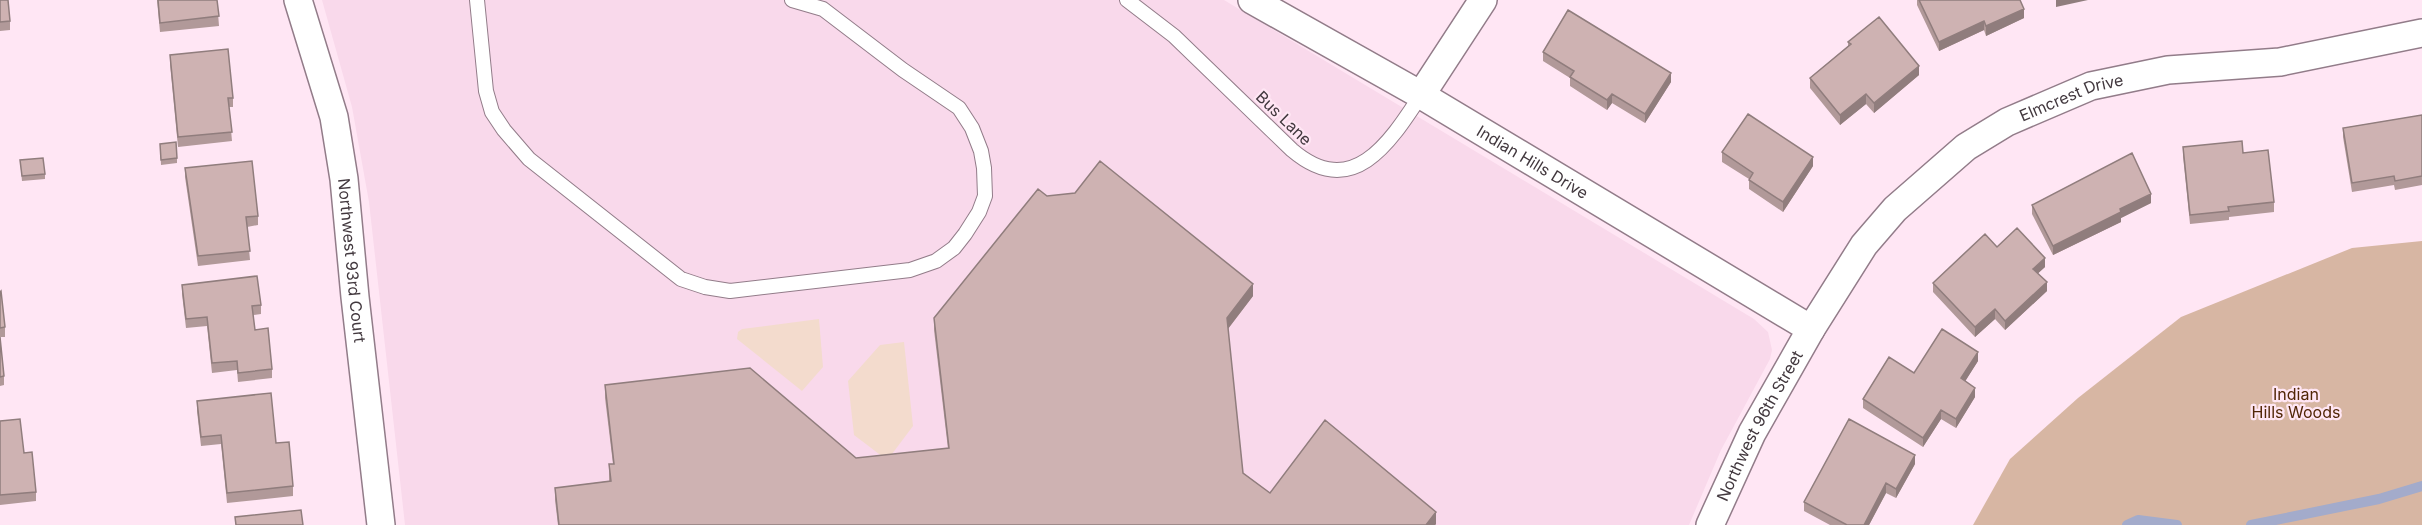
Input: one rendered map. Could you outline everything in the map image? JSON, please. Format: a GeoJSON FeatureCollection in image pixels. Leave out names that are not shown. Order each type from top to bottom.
{"type":"FeatureCollection","features":[{"type":"Feature","properties":{"kind":"street","name":"Northwest 93rd Court"},"geometry":{"type":"LineString","coordinates":[[298,0],[334,117],[344,178],[356,308],[381,525]]}},
{"type":"Feature","properties":{"kind":"street","name":"Indian Hills Drive"},"geometry":{"type":"LineString","coordinates":[[1252,0],[1421,95],[1811,329]]}},
{"type":"Feature","properties":{"kind":"street"},"geometry":{"type":"LineString","coordinates":[[1421,95],[1483,0]]}},
{"type":"Feature","properties":{"kind":"street","name":"Elmcrest Drive"},"geometry":{"type":"LineString","coordinates":[[1811,329],[1864,244],[1895,208],[1966,147],[2007,122],[2091,86],[2168,70],[2280,62],[2422,33]]}},
{"type":"Feature","properties":{"kind":"street","name":"Northwest 96th Street"},"geometry":{"type":"LineString","coordinates":[[1710,525],[1752,433],[1811,329]]}},
{"type":"Feature","properties":{"kind":"lane"},"geometry":{"type":"LineString","coordinates":[[477,0],[486,91],[492,112],[504,130],[529,159],[681,279],[705,287],[730,291],[910,270],[936,261],[954,248],[965,234],[979,212],[985,196],[982,159],[972,128],[959,108],[903,70],[823,9],[792,0]]}},
{"type":"Feature","properties":{"kind":"lane","name":"Bus Lane"},"geometry":{"type":"LineString","coordinates":[[1127,0],[1174,36],[1307,163],[1325,170],[1352,166],[1370,160],[1396,134],[1421,95]]}},
{"type":"Feature","properties":{"kind":"shaded area"},"geometry":{"type":"Polygon","coordinates":[[[322,0],[1224,0],[1754,319],[1768,332],[1772,350],[1770,359],[1721,450],[1689,525],[405,525],[369,202],[352,107],[322,0]]]}},
{"type":"Feature","properties":{"kind":"shaded area"},"geometry":{"type":"Polygon","coordinates":[[[819,319],[823,367],[802,391],[737,339],[738,332],[742,329],[819,319]]]}},
{"type":"Feature","properties":{"kind":"shaded area"},"geometry":{"type":"Polygon","coordinates":[[[904,342],[913,426],[892,454],[883,457],[854,435],[848,381],[880,345],[904,342]]]}},
{"type":"Feature","properties":{"kind":"green space","name":"Indian Hills Woods"},"geometry":{"type":"Polygon","coordinates":[[[2422,241],[2422,525],[1973,525],[2010,459],[2078,398],[2181,317],[2352,248],[2422,241]]]}},
{"type":"Feature","properties":{"kind":"building"},"geometry":{"type":"Polygon","coordinates":[[[0,0],[8,0],[10,21],[0,22],[0,0]]]}},
{"type":"Feature","properties":{"kind":"building"},"geometry":{"type":"Polygon","coordinates":[[[158,0],[217,0],[219,16],[160,23],[158,0]]]}},
{"type":"Feature","properties":{"kind":"building"},"geometry":{"type":"Polygon","coordinates":[[[1919,0],[2020,0],[2024,9],[1986,26],[1984,21],[1939,42],[1919,0]]]}},
{"type":"Feature","properties":{"kind":"building"},"geometry":{"type":"Polygon","coordinates":[[[1568,10],[1671,73],[1645,114],[1612,94],[1607,100],[1570,77],[1574,71],[1543,52],[1568,10]]]}},
{"type":"Feature","properties":{"kind":"building"},"geometry":{"type":"Polygon","coordinates":[[[1879,17],[1919,66],[1874,103],[1866,94],[1840,115],[1810,78],[1851,44],[1848,42],[1879,17]]]}},
{"type":"Feature","properties":{"kind":"building"},"geometry":{"type":"Polygon","coordinates":[[[228,49],[233,98],[228,98],[232,132],[178,137],[170,55],[228,49]]]}},
{"type":"Feature","properties":{"kind":"building"},"geometry":{"type":"Polygon","coordinates":[[[1748,114],[1813,157],[1783,202],[1749,180],[1753,173],[1722,152],[1748,114]]]}},
{"type":"Feature","properties":{"kind":"building"},"geometry":{"type":"Polygon","coordinates":[[[2422,115],[2422,176],[2395,181],[2394,176],[2352,183],[2343,128],[2422,115]]]}},
{"type":"Feature","properties":{"kind":"building"},"geometry":{"type":"Polygon","coordinates":[[[2242,141],[2243,153],[2268,150],[2274,202],[2228,207],[2229,211],[2190,215],[2183,147],[2242,141]]]}},
{"type":"Feature","properties":{"kind":"building"},"geometry":{"type":"Polygon","coordinates":[[[176,142],[177,158],[161,160],[160,144],[176,142]]]}},
{"type":"Feature","properties":{"kind":"building"},"geometry":{"type":"Polygon","coordinates":[[[2132,153],[2151,194],[2120,209],[2121,212],[2053,246],[2032,205],[2132,153]]]}},
{"type":"Feature","properties":{"kind":"building"},"geometry":{"type":"Polygon","coordinates":[[[43,158],[45,174],[22,176],[20,160],[43,158]]]}},
{"type":"Feature","properties":{"kind":"building"},"geometry":{"type":"Polygon","coordinates":[[[252,161],[258,216],[246,217],[250,251],[198,256],[185,168],[252,161]]]}},
{"type":"Feature","properties":{"kind":"building"},"geometry":{"type":"Polygon","coordinates":[[[1100,161],[1253,284],[1227,318],[1243,473],[1270,493],[1325,420],[1436,512],[1426,525],[559,525],[555,488],[611,481],[609,464],[614,464],[605,385],[750,368],[856,458],[949,448],[934,318],[1038,189],[1047,196],[1075,193],[1100,161]]]}},
{"type":"Feature","properties":{"kind":"building"},"geometry":{"type":"Polygon","coordinates":[[[2017,228],[2045,258],[2033,269],[2047,282],[2005,321],[1995,309],[1975,327],[1933,283],[1985,234],[1997,247],[2017,228]]]}},
{"type":"Feature","properties":{"kind":"building"},"geometry":{"type":"Polygon","coordinates":[[[257,276],[261,305],[252,306],[255,330],[268,328],[272,369],[238,373],[237,361],[212,363],[207,317],[186,319],[182,285],[257,276]]]}},
{"type":"Feature","properties":{"kind":"building"},"geometry":{"type":"Polygon","coordinates":[[[0,292],[5,327],[0,328],[0,292]]]}},
{"type":"Feature","properties":{"kind":"building"},"geometry":{"type":"Polygon","coordinates":[[[1942,329],[1978,352],[1961,378],[1975,388],[1956,419],[1941,410],[1923,438],[1863,399],[1889,357],[1914,373],[1942,329]]]}},
{"type":"Feature","properties":{"kind":"building"},"geometry":{"type":"Polygon","coordinates":[[[0,337],[4,376],[0,377],[0,337]]]}},
{"type":"Feature","properties":{"kind":"building"},"geometry":{"type":"Polygon","coordinates":[[[271,393],[276,443],[289,442],[293,486],[227,493],[221,435],[201,437],[197,401],[271,393]]]}},
{"type":"Feature","properties":{"kind":"building"},"geometry":{"type":"Polygon","coordinates":[[[20,419],[24,453],[32,452],[36,492],[0,495],[0,421],[20,419]]]}},
{"type":"Feature","properties":{"kind":"building"},"geometry":{"type":"Polygon","coordinates":[[[1849,419],[1915,455],[1896,489],[1886,483],[1864,525],[1847,525],[1804,502],[1849,419]]]}},
{"type":"Feature","properties":{"kind":"building"},"geometry":{"type":"Polygon","coordinates":[[[301,510],[303,525],[236,525],[235,517],[301,510]]]}},
{"type":"Feature","properties":{"kind":"waterway"},"geometry":{"type":"LineString","coordinates":[[2251,525],[2379,499],[2422,486]]}},
{"type":"Feature","properties":{"kind":"waterway"},"geometry":{"type":"LineString","coordinates":[[2127,525],[2138,520],[2177,525]]}}]}
